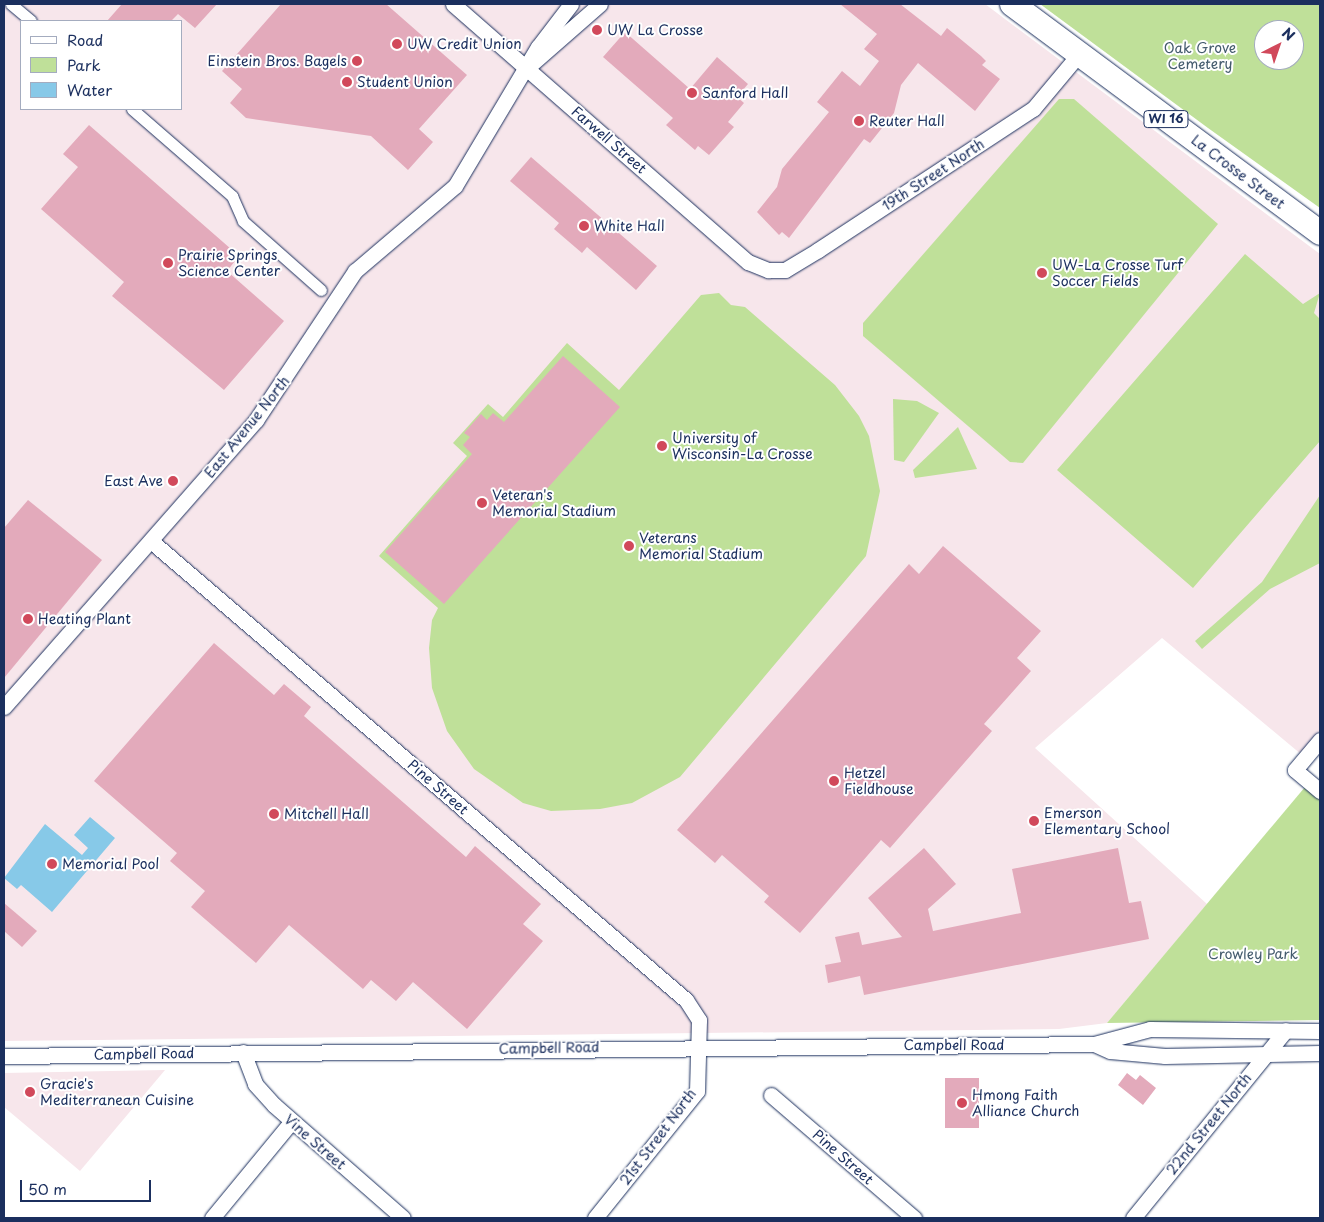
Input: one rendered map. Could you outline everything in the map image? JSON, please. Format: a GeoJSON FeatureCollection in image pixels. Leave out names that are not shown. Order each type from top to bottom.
{"type":"FeatureCollection","features":[{"type":"Feature","properties":{"kind":"main road","name":"La Crosse Street"},"geometry":{"type":"LineString","coordinates":[[1012,4],[1320,233]]}},
{"type":"Feature","properties":{"kind":"street"},"geometry":{"type":"LineString","coordinates":[[11,4],[30,20]]}},
{"type":"Feature","properties":{"kind":"street","name":"Farwell Street"},"geometry":{"type":"LineString","coordinates":[[453,4],[528,67],[748,262],[768,270]]}},
{"type":"Feature","properties":{"kind":"street","name":"East Avenue North"},"geometry":{"type":"LineString","coordinates":[[4,707],[256,420],[355,271],[454,186],[528,67],[571,4]]}},
{"type":"Feature","properties":{"kind":"street","name":"East Avenue North"},"geometry":{"type":"LineString","coordinates":[[528,67],[600,4]]}},
{"type":"Feature","properties":{"kind":"street","name":"19th Street North"},"geometry":{"type":"LineString","coordinates":[[768,270],[785,270],[818,250],[1033,109],[1078,54]]}},
{"type":"Feature","properties":{"kind":"street"},"geometry":{"type":"LineString","coordinates":[[133,110],[232,196],[243,221],[321,290]]}},
{"type":"Feature","properties":{"kind":"street","name":"Pine Street"},"geometry":{"type":"LineString","coordinates":[[151,541],[686,1000],[698,1020],[700,1047]]}},
{"type":"Feature","properties":{"kind":"street"},"geometry":{"type":"LineString","coordinates":[[1320,740],[1295,770],[1320,791]]}},
{"type":"Feature","properties":{"kind":"street","name":"Campbell Road"},"geometry":{"type":"LineString","coordinates":[[1094,1044],[1150,1029],[1320,1031]]}},
{"type":"Feature","properties":{"kind":"street","name":"22nd Street North"},"geometry":{"type":"LineString","coordinates":[[1133,1218],[1286,1030]]}},
{"type":"Feature","properties":{"kind":"street","name":"Campbell Road"},"geometry":{"type":"LineString","coordinates":[[4,1056],[1094,1044],[1139,1055],[1320,1053]]}},
{"type":"Feature","properties":{"kind":"street","name":"21st Street North"},"geometry":{"type":"LineString","coordinates":[[595,1218],[697,1090],[700,1047]]}},
{"type":"Feature","properties":{"kind":"street","name":"Vine Street"},"geometry":{"type":"LineString","coordinates":[[243,1052],[255,1084],[291,1122],[403,1218]]}},
{"type":"Feature","properties":{"kind":"street","name":"Pine Street"},"geometry":{"type":"LineString","coordinates":[[771,1095],[914,1218]]}},
{"type":"Feature","properties":{"kind":"street"},"geometry":{"type":"LineString","coordinates":[[212,1218],[291,1122]]}},
{"type":"Feature","properties":{"kind":"shaded area","name":"University of Wisconsin-La Crosse"},"geometry":{"type":"Polygon","coordinates":[[[4,4],[985,4],[1320,254],[1320,730],[1302,755],[1162,638],[1035,748],[1207,904],[1107,1023],[1059,1029],[4,1041],[4,4]]]}},
{"type":"Feature","properties":{"kind":"shaded area"},"geometry":{"type":"Polygon","coordinates":[[[165,1070],[80,1171],[4,1107],[4,1073],[165,1070]]]}},
{"type":"Feature","properties":{"kind":"green space","name":"Oak Grove Cemetery"},"geometry":{"type":"Polygon","coordinates":[[[1040,4],[1320,4],[1320,208],[1208,128],[1040,4]]]}},
{"type":"Feature","properties":{"kind":"green space","name":"UW-La Crosse Turf Soccer Fields"},"geometry":{"type":"Polygon","coordinates":[[[1059,99],[1074,99],[1218,224],[1023,463],[1010,462],[863,336],[863,323],[1059,99]]]}},
{"type":"Feature","properties":{"kind":"green space"},"geometry":{"type":"Polygon","coordinates":[[[1245,254],[1303,304],[1320,293],[1314,313],[1320,319],[1320,441],[1193,588],[1057,470],[1245,254]]]}},
{"type":"Feature","properties":{"kind":"green space","name":"Veterans Memorial Stadium"},"geometry":{"type":"Polygon","coordinates":[[[719,293],[731,305],[745,307],[835,385],[859,416],[869,436],[880,491],[866,556],[680,777],[632,803],[600,809],[551,811],[523,803],[474,769],[447,731],[432,688],[429,648],[432,620],[438,608],[379,556],[467,456],[453,443],[488,404],[503,417],[567,343],[619,390],[701,295],[719,293]]]}},
{"type":"Feature","properties":{"kind":"green space"},"geometry":{"type":"Polygon","coordinates":[[[893,399],[917,401],[939,413],[904,462],[894,460],[893,399]]]}},
{"type":"Feature","properties":{"kind":"green space"},"geometry":{"type":"Polygon","coordinates":[[[958,427],[977,469],[915,478],[913,470],[958,427]]]}},
{"type":"Feature","properties":{"kind":"green space"},"geometry":{"type":"Polygon","coordinates":[[[1320,495],[1320,563],[1270,589],[1202,649],[1195,641],[1262,582],[1320,495]]]}},
{"type":"Feature","properties":{"kind":"green space","name":"Crowley Park"},"geometry":{"type":"Polygon","coordinates":[[[1305,787],[1320,800],[1320,1020],[1107,1023],[1305,787]]]}},
{"type":"Feature","properties":{"kind":"water","name":"Memorial Pool"},"geometry":{"type":"Polygon","coordinates":[[[90,817],[115,838],[52,912],[21,885],[17,889],[4,878],[45,824],[82,855],[88,848],[74,835],[90,817]]]}},
{"type":"Feature","properties":{"kind":"building"},"geometry":{"type":"Polygon","coordinates":[[[122,4],[217,4],[195,28],[178,14],[172,20],[108,20],[122,4]]]}},
{"type":"Feature","properties":{"kind":"building","name":"Student Union"},"geometry":{"type":"Polygon","coordinates":[[[281,4],[386,4],[467,75],[419,129],[433,142],[408,170],[371,136],[246,118],[230,103],[242,89],[222,71],[281,4]]]}},
{"type":"Feature","properties":{"kind":"building","name":"Reuter Hall"},"geometry":{"type":"Polygon","coordinates":[[[840,4],[900,4],[941,36],[947,28],[981,56],[986,61],[982,65],[1000,79],[975,111],[918,63],[901,85],[894,113],[870,143],[864,139],[789,238],[782,232],[779,235],[757,212],[777,187],[782,169],[829,112],[817,102],[842,71],[860,86],[879,61],[864,49],[877,34],[840,4]]]}},
{"type":"Feature","properties":{"kind":"building","name":"Sanford Hall"},"geometry":{"type":"Polygon","coordinates":[[[625,32],[690,89],[717,57],[748,84],[737,97],[744,103],[728,122],[734,127],[709,155],[698,146],[695,150],[666,125],[673,118],[603,57],[625,32]]]}},
{"type":"Feature","properties":{"kind":"building","name":"Prairie Springs Science Center"},"geometry":{"type":"Polygon","coordinates":[[[89,125],[239,256],[227,271],[284,321],[224,390],[112,296],[124,282],[41,209],[78,167],[63,154],[89,125]]]}},
{"type":"Feature","properties":{"kind":"building","name":"White Hall"},"geometry":{"type":"Polygon","coordinates":[[[531,157],[657,266],[636,290],[587,247],[582,253],[554,229],[559,223],[510,181],[531,157]]]}},
{"type":"Feature","properties":{"kind":"building","name":"Veteran's Memorial Stadium"},"geometry":{"type":"Polygon","coordinates":[[[563,356],[620,407],[444,604],[385,552],[472,454],[463,445],[470,437],[464,433],[481,414],[487,420],[493,413],[504,422],[563,356]]]}},
{"type":"Feature","properties":{"kind":"building","name":"Heating Plant"},"geometry":{"type":"Polygon","coordinates":[[[28,500],[102,560],[4,678],[4,528],[28,500]]]}},
{"type":"Feature","properties":{"kind":"building","name":"Hetzel Fieldhouse"},"geometry":{"type":"Polygon","coordinates":[[[943,546],[1041,631],[1017,658],[1031,671],[984,724],[992,731],[890,848],[881,840],[800,933],[764,902],[769,896],[722,855],[715,863],[677,830],[909,564],[919,574],[943,546]]]}},
{"type":"Feature","properties":{"kind":"building","name":"Mitchell Hall"},"geometry":{"type":"Polygon","coordinates":[[[214,643],[274,695],[284,684],[311,707],[304,716],[466,857],[475,846],[541,904],[523,924],[543,941],[467,1029],[413,982],[396,1001],[371,980],[363,989],[289,925],[256,963],[191,907],[205,891],[170,861],[177,853],[94,781],[214,643]]]}},
{"type":"Feature","properties":{"kind":"building"},"geometry":{"type":"Polygon","coordinates":[[[924,848],[956,884],[928,909],[933,931],[1021,913],[1012,869],[1118,848],[1129,903],[1141,901],[1149,939],[864,995],[860,976],[828,983],[825,965],[841,962],[835,937],[859,932],[862,945],[902,937],[868,898],[924,848]]]}},
{"type":"Feature","properties":{"kind":"building"},"geometry":{"type":"Polygon","coordinates":[[[4,903],[37,931],[22,947],[4,931],[4,903]]]}},
{"type":"Feature","properties":{"kind":"building"},"geometry":{"type":"Polygon","coordinates":[[[1127,1073],[1136,1080],[1140,1075],[1156,1088],[1143,1105],[1118,1085],[1127,1073]]]}},
{"type":"Feature","properties":{"kind":"building","name":"Hmong Faith Alliance Church"},"geometry":{"type":"Polygon","coordinates":[[[945,1078],[979,1078],[979,1128],[945,1128],[945,1078]]]}},
{"type":"Feature","properties":{"kind":"place","name":"UW La Crosse"},"geometry":{"type":"Point","coordinates":[597,30]}},
{"type":"Feature","properties":{"kind":"place","name":"UW Credit Union"},"geometry":{"type":"Point","coordinates":[397,44]}},
{"type":"Feature","properties":{"kind":"place","name":"Einstein Bros. Bagels"},"geometry":{"type":"Point","coordinates":[357,61]}},
{"type":"Feature","properties":{"kind":"place","name":"Student Union"},"geometry":{"type":"Point","coordinates":[347,82]}},
{"type":"Feature","properties":{"kind":"place","name":"Sanford Hall"},"geometry":{"type":"Point","coordinates":[692,93]}},
{"type":"Feature","properties":{"kind":"place","name":"Reuter Hall"},"geometry":{"type":"Point","coordinates":[859,121]}},
{"type":"Feature","properties":{"kind":"place","name":"White Hall"},"geometry":{"type":"Point","coordinates":[584,226]}},
{"type":"Feature","properties":{"kind":"place","name":"Prairie Springs Science Center"},"geometry":{"type":"Point","coordinates":[168,263]}},
{"type":"Feature","properties":{"kind":"place","name":"UW-La Crosse Turf Soccer Fields"},"geometry":{"type":"Point","coordinates":[1042,273]}},
{"type":"Feature","properties":{"kind":"place","name":"University of Wisconsin-La Crosse"},"geometry":{"type":"Point","coordinates":[662,446]}},
{"type":"Feature","properties":{"kind":"place","name":"East Ave"},"geometry":{"type":"Point","coordinates":[173,481]}},
{"type":"Feature","properties":{"kind":"place","name":"Veteran's Memorial Stadium"},"geometry":{"type":"Point","coordinates":[482,503]}},
{"type":"Feature","properties":{"kind":"place","name":"Veterans Memorial Stadium"},"geometry":{"type":"Point","coordinates":[629,546]}},
{"type":"Feature","properties":{"kind":"place","name":"Heating Plant"},"geometry":{"type":"Point","coordinates":[28,619]}},
{"type":"Feature","properties":{"kind":"place","name":"Hetzel Fieldhouse"},"geometry":{"type":"Point","coordinates":[834,781]}},
{"type":"Feature","properties":{"kind":"place","name":"Mitchell Hall"},"geometry":{"type":"Point","coordinates":[274,814]}},
{"type":"Feature","properties":{"kind":"place","name":"Emerson Elementary School"},"geometry":{"type":"Point","coordinates":[1034,821]}},
{"type":"Feature","properties":{"kind":"place","name":"Memorial Pool"},"geometry":{"type":"Point","coordinates":[52,864]}},
{"type":"Feature","properties":{"kind":"place","name":"Gracie's Mediterranean Cuisine"},"geometry":{"type":"Point","coordinates":[30,1092]}},
{"type":"Feature","properties":{"kind":"place","name":"Hmong Faith Alliance Church"},"geometry":{"type":"Point","coordinates":[962,1103]}}]}
